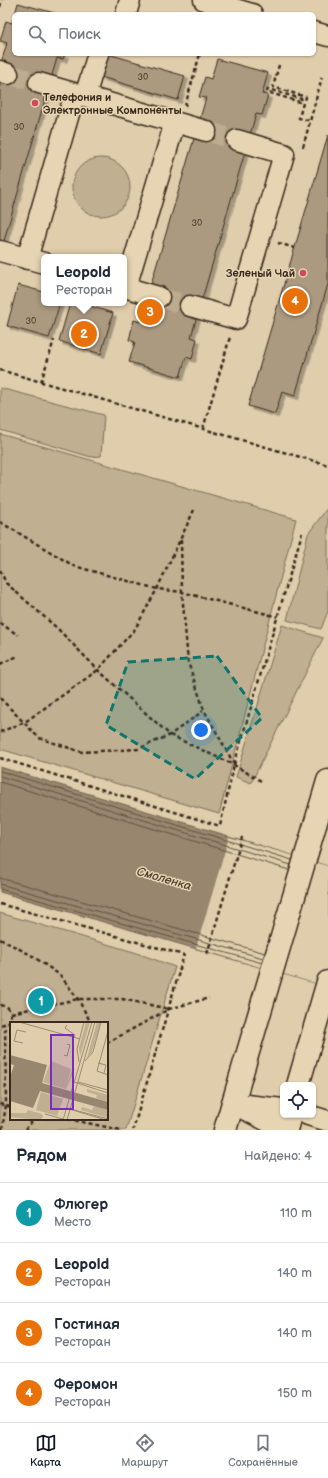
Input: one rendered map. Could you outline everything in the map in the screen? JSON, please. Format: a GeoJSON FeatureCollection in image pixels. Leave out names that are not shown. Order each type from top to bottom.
{"type":"FeatureCollection","features":[{"type":"Feature","properties":{"kind":"main road"},"geometry":{"type":"LineString","coordinates":[[225,1130],[328,780]]}},
{"type":"Feature","properties":{"kind":"main road"},"geometry":{"type":"LineString","coordinates":[[299,1082],[327,985]]}},
{"type":"Feature","properties":{"kind":"main road"},"geometry":{"type":"LineString","coordinates":[[285,1130],[289,1118]]}},
{"type":"Feature","properties":{"kind":"street"},"geometry":{"type":"LineString","coordinates":[[127,12],[130,0]]}},
{"type":"Feature","properties":{"kind":"street"},"geometry":{"type":"LineString","coordinates":[[204,0],[245,12]]}},
{"type":"Feature","properties":{"kind":"street"},"geometry":{"type":"LineString","coordinates":[[316,33],[328,36]]}},
{"type":"Feature","properties":{"kind":"street"},"geometry":{"type":"LineString","coordinates":[[0,250],[36,261],[80,95],[97,56]]}},
{"type":"Feature","properties":{"kind":"street"},"geometry":{"type":"LineString","coordinates":[[39,83],[206,131]]}},
{"type":"Feature","properties":{"kind":"street"},"geometry":{"type":"LineString","coordinates":[[127,280],[175,122]]}},
{"type":"Feature","properties":{"kind":"street"},"geometry":{"type":"LineString","coordinates":[[190,306],[236,319],[284,154],[237,140]]}},
{"type":"Feature","properties":{"kind":"street"},"geometry":{"type":"LineString","coordinates":[[127,288],[159,297]]}},
{"type":"Feature","properties":{"kind":"street"},"geometry":{"type":"LineString","coordinates":[[232,1103],[280,1109]]}},
{"type":"Feature","properties":{"kind":"street"},"geometry":{"type":"LineString","coordinates":[[232,1103],[285,1130]]}},
{"type":"Feature","properties":{"kind":"street"},"geometry":{"type":"LineString","coordinates":[[316,1117],[328,1121]]}},
{"type":"Feature","properties":{"kind":"path"},"geometry":{"type":"LineString","coordinates":[[0,8],[2,0]]}},
{"type":"Feature","properties":{"kind":"path"},"geometry":{"type":"LineString","coordinates":[[186,102],[199,56]]}},
{"type":"Feature","properties":{"kind":"path"},"geometry":{"type":"LineString","coordinates":[[279,65],[273,87],[306,98],[305,100],[268,89],[267,92],[303,103],[299,118],[311,121]]}},
{"type":"Feature","properties":{"kind":"path"},"geometry":{"type":"LineString","coordinates":[[284,154],[300,158],[322,77]]}},
{"type":"Feature","properties":{"kind":"path"},"geometry":{"type":"LineString","coordinates":[[41,382],[54,340]]}},
{"type":"Feature","properties":{"kind":"path"},"geometry":{"type":"LineString","coordinates":[[204,429],[224,357]]}},
{"type":"Feature","properties":{"kind":"path"},"geometry":{"type":"LineString","coordinates":[[0,370],[328,464]]}},
{"type":"Feature","properties":{"kind":"path"},"geometry":{"type":"LineString","coordinates":[[0,732],[25,722],[98,670],[136,629],[157,589],[194,510]]}},
{"type":"Feature","properties":{"kind":"path"},"geometry":{"type":"LineString","coordinates":[[0,522],[74,566],[157,589],[182,592],[278,617]]}},
{"type":"Feature","properties":{"kind":"path"},"geometry":{"type":"LineString","coordinates":[[0,758],[220,826],[234,765],[302,532]]}},
{"type":"Feature","properties":{"kind":"path"},"geometry":{"type":"LineString","coordinates":[[180,539],[182,592],[188,662],[204,710],[234,765]]}},
{"type":"Feature","properties":{"kind":"path"},"geometry":{"type":"LineString","coordinates":[[0,570],[6,583],[58,629],[98,670],[170,735],[234,765],[261,781]]}},
{"type":"Feature","properties":{"kind":"path"},"geometry":{"type":"LineString","coordinates":[[0,623],[18,635]]}},
{"type":"Feature","properties":{"kind":"path"},"geometry":{"type":"LineString","coordinates":[[0,664],[18,656]]}},
{"type":"Feature","properties":{"kind":"path"},"geometry":{"type":"LineString","coordinates":[[0,698],[39,738],[82,752],[138,749],[170,735],[204,710]]}},
{"type":"Feature","properties":{"kind":"path"},"geometry":{"type":"LineString","coordinates":[[207,954],[242,837]]}},
{"type":"Feature","properties":{"kind":"path"},"geometry":{"type":"LineString","coordinates":[[0,904],[184,955],[133,1130]]}},
{"type":"Feature","properties":{"kind":"path"},"geometry":{"type":"LineString","coordinates":[[0,939],[31,955],[60,975],[78,999],[90,1022]]}},
{"type":"Feature","properties":{"kind":"path"},"geometry":{"type":"LineString","coordinates":[[108,1042],[169,1009],[209,998]]}},
{"type":"Feature","properties":{"kind":"path"},"geometry":{"type":"LineString","coordinates":[[11,1013],[78,999],[122,999],[169,1009]]}},
{"type":"Feature","properties":{"kind":"path"},"geometry":{"type":"LineString","coordinates":[[0,1005],[7,1007],[11,1013],[10,1020],[5,1025],[0,1025]]}},
{"type":"Feature","properties":{"kind":"path"},"geometry":{"type":"LineString","coordinates":[[2,1130],[6,1106],[5,1025]]}},
{"type":"Feature","properties":{"kind":"path"},"geometry":{"type":"LineString","coordinates":[[0,1104],[10,1107]]}},
{"type":"Feature","properties":{"kind":"path"},"geometry":{"type":"LineString","coordinates":[[25,1130],[33,1120]]}},
{"type":"Feature","properties":{"kind":"path"},"geometry":{"type":"LineString","coordinates":[[73,1120],[121,1130]]}},
{"type":"Feature","properties":{"kind":"highlighted area"},"geometry":{"type":"Polygon","coordinates":[[[217,656],[262,718],[195,779],[106,725],[128,662],[217,656]]]}},
{"type":"Feature","properties":{"kind":"shaded area"},"geometry":{"type":"Polygon","coordinates":[[[95,158],[107,158],[122,166],[130,181],[130,193],[122,208],[107,216],[95,216],[80,208],[72,193],[72,181],[80,166],[95,158]]]}},
{"type":"Feature","properties":{"kind":"shaded area"},"geometry":{"type":"Polygon","coordinates":[[[0,388],[104,415],[101,456],[91,457],[0,430],[0,388]]]}},
{"type":"Feature","properties":{"kind":"shaded area"},"geometry":{"type":"Polygon","coordinates":[[[0,434],[296,519],[219,814],[0,749],[0,434]]]}},
{"type":"Feature","properties":{"kind":"shaded area"},"geometry":{"type":"Polygon","coordinates":[[[328,507],[328,611],[321,629],[287,620],[308,534],[328,507]]]}},
{"type":"Feature","properties":{"kind":"shaded area"},"geometry":{"type":"Polygon","coordinates":[[[282,625],[323,638],[251,783],[236,777],[282,625]]]}},
{"type":"Feature","properties":{"kind":"shaded area"},"geometry":{"type":"Polygon","coordinates":[[[0,913],[134,952],[175,967],[126,1130],[0,1130],[0,913]]]}},
{"type":"Feature","properties":{"kind":"water","name":"Смоленка"},"geometry":{"type":"Polygon","coordinates":[[[0,767],[328,866],[328,987],[0,892],[0,767]]]}},
{"type":"Feature","properties":{"kind":"pier"},"geometry":{"type":"Polygon","coordinates":[[[229,837],[328,866],[328,987],[196,948],[229,837]]]}},
{"type":"Feature","properties":{"kind":"building"},"geometry":{"type":"Polygon","coordinates":[[[18,3],[51,12],[16,12],[18,3]]]}},
{"type":"Feature","properties":{"kind":"building"},"geometry":{"type":"Polygon","coordinates":[[[6,21],[12,23],[12,56],[64,56],[63,59],[57,58],[3,244],[0,243],[0,81],[1,63],[7,43],[0,41],[6,21]]]}},
{"type":"Feature","properties":{"kind":"building"},"geometry":{"type":"Polygon","coordinates":[[[107,56],[115,56],[185,76],[178,100],[101,77],[107,56]]]}},
{"type":"Feature","properties":{"kind":"building"},"geometry":{"type":"Polygon","coordinates":[[[217,59],[268,73],[262,94],[268,95],[262,115],[256,114],[191,337],[197,339],[192,359],[186,357],[180,377],[129,362],[135,342],[129,340],[134,320],[140,322],[146,302],[161,287],[151,284],[206,98],[199,97],[205,77],[211,79],[217,59]]]}},
{"type":"Feature","properties":{"kind":"building"},"geometry":{"type":"Polygon","coordinates":[[[328,135],[328,284],[295,396],[282,392],[275,414],[248,406],[328,135]]]}},
{"type":"Feature","properties":{"kind":"building"},"geometry":{"type":"Polygon","coordinates":[[[18,285],[41,291],[41,306],[59,306],[49,338],[7,326],[18,285]]]}},
{"type":"Feature","properties":{"kind":"building"},"geometry":{"type":"Polygon","coordinates":[[[69,306],[90,306],[113,313],[101,354],[59,341],[69,306]]]}},
{"type":"Feature","properties":{"kind":"tunnel"},"geometry":{"type":"LineString","coordinates":[[8,74],[39,83]]}},
{"type":"Feature","properties":{"kind":"tunnel"},"geometry":{"type":"LineString","coordinates":[[206,131],[237,140]]}},
{"type":"Feature","properties":{"kind":"tunnel"},"geometry":{"type":"LineString","coordinates":[[159,297],[190,306]]}},
{"type":"Feature","properties":{"kind":"place","name":"Телефония и Электронные Компоненты"},"geometry":{"type":"Point","coordinates":[35,103]}},
{"type":"Feature","properties":{"kind":"place","name":"Зеленый Чай"},"geometry":{"type":"Point","coordinates":[303,273]}},
{"type":"Feature","properties":{"kind":"place","name":"Феромон"},"geometry":{"type":"Point","coordinates":[295,301]}},
{"type":"Feature","properties":{"kind":"place","name":"Гостиная"},"geometry":{"type":"Point","coordinates":[150,312]}},
{"type":"Feature","properties":{"kind":"place","name":"Leopold"},"geometry":{"type":"Point","coordinates":[84,334]}},
{"type":"Feature","properties":{"kind":"place","name":"Флюгер"},"geometry":{"type":"Point","coordinates":[41,1001]}}]}
